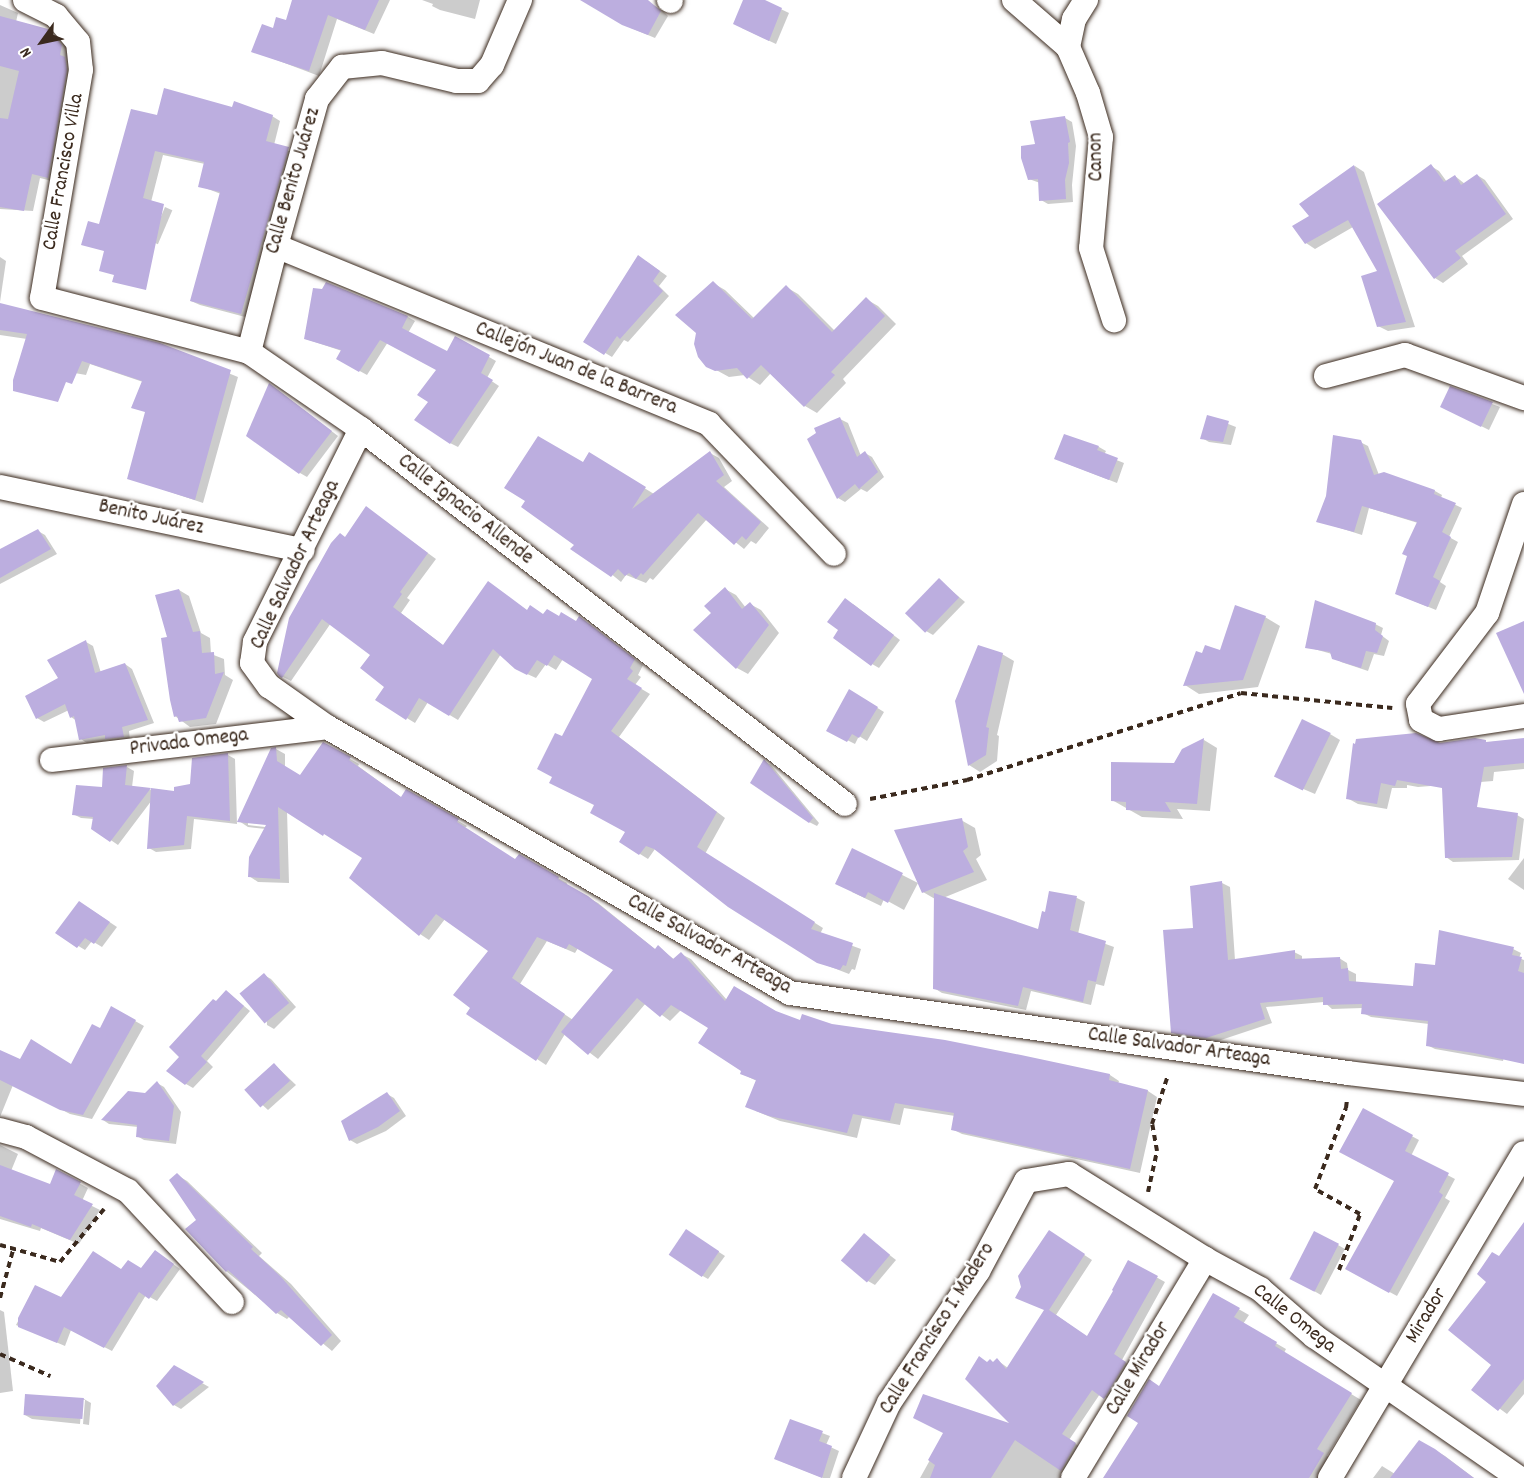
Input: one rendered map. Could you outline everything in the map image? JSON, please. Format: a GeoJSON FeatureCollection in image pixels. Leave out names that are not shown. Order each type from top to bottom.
{"type":"FeatureCollection","features":[{"type":"Feature","properties":{"kind":"street","name":"Calle Francisco Villa"},"geometry":{"type":"LineString","coordinates":[[25,0],[56,16],[78,42],[81,70],[42,298]]}},
{"type":"Feature","properties":{"kind":"street","name":"Calle Benito Juárez"},"geometry":{"type":"LineString","coordinates":[[249,352],[317,99],[342,67],[382,63],[457,81],[478,81],[492,65],[520,0]]}},
{"type":"Feature","properties":{"kind":"street"},"geometry":{"type":"LineString","coordinates":[[1014,0],[1068,48],[1074,19],[1086,0]]}},
{"type":"Feature","properties":{"kind":"street","name":"Canon"},"geometry":{"type":"LineString","coordinates":[[1068,48],[1088,93],[1101,137],[1091,248],[1114,320]]}},
{"type":"Feature","properties":{"kind":"street","name":"Callejón Juan de la Barrera"},"geometry":{"type":"LineString","coordinates":[[276,246],[709,424],[834,554]]}},
{"type":"Feature","properties":{"kind":"street","name":"Calle Ignacio Allende"},"geometry":{"type":"LineString","coordinates":[[42,298],[249,352],[361,429],[845,804]]}},
{"type":"Feature","properties":{"kind":"street"},"geometry":{"type":"LineString","coordinates":[[1326,376],[1405,355],[1524,398]]}},
{"type":"Feature","properties":{"kind":"street","name":"Calle Salvador Arteaga"},"geometry":{"type":"LineString","coordinates":[[361,429],[255,642],[252,663],[269,686],[327,727],[790,993],[1348,1073],[1524,1094]]}},
{"type":"Feature","properties":{"kind":"street","name":"Benito Juárez"},"geometry":{"type":"LineString","coordinates":[[0,487],[302,550]]}},
{"type":"Feature","properties":{"kind":"street"},"geometry":{"type":"LineString","coordinates":[[1524,504],[1487,613],[1418,704],[1421,720],[1439,729],[1524,716]]}},
{"type":"Feature","properties":{"kind":"street","name":"Privada Omega"},"geometry":{"type":"LineString","coordinates":[[52,760],[327,727]]}},
{"type":"Feature","properties":{"kind":"street"},"geometry":{"type":"LineString","coordinates":[[0,1130],[26,1137],[128,1191],[232,1302]]}},
{"type":"Feature","properties":{"kind":"street","name":"Mirador"},"geometry":{"type":"LineString","coordinates":[[1330,1478],[1524,1153]]}},
{"type":"Feature","properties":{"kind":"street","name":"Calle Omega"},"geometry":{"type":"LineString","coordinates":[[1026,1181],[1069,1174],[1205,1259],[1260,1289],[1314,1336],[1518,1478]]}},
{"type":"Feature","properties":{"kind":"street","name":"Calle Francisco I. Madero"},"geometry":{"type":"LineString","coordinates":[[854,1478],[889,1403],[978,1271],[1026,1181]]}},
{"type":"Feature","properties":{"kind":"street","name":"Calle Mirador"},"geometry":{"type":"LineString","coordinates":[[1073,1478],[1205,1259]]}},
{"type":"Feature","properties":{"kind":"path"},"geometry":{"type":"LineString","coordinates":[[845,804],[967,780],[1241,693],[1393,708],[1421,720]]}},
{"type":"Feature","properties":{"kind":"path"},"geometry":{"type":"LineString","coordinates":[[1142,1219],[1157,1151],[1152,1124],[1164,1090],[1171,1047]]}},
{"type":"Feature","properties":{"kind":"path"},"geometry":{"type":"LineString","coordinates":[[1339,1270],[1360,1214],[1315,1189],[1346,1108],[1348,1073]]}},
{"type":"Feature","properties":{"kind":"path"},"geometry":{"type":"LineString","coordinates":[[0,1245],[60,1262],[121,1187]]}},
{"type":"Feature","properties":{"kind":"path"},"geometry":{"type":"LineString","coordinates":[[0,1298],[13,1250]]}},
{"type":"Feature","properties":{"kind":"path"},"geometry":{"type":"LineString","coordinates":[[0,1354],[50,1376]]}},
{"type":"Feature","properties":{"kind":"building"},"geometry":{"type":"Polygon","coordinates":[[[292,0],[379,0],[365,30],[328,15],[309,71],[251,52],[262,24],[273,28],[276,17],[286,20],[292,0]]]}},
{"type":"Feature","properties":{"kind":"building"},"geometry":{"type":"Polygon","coordinates":[[[580,0],[648,0],[661,11],[648,35],[622,25],[580,0]]]}},
{"type":"Feature","properties":{"kind":"building"},"geometry":{"type":"Polygon","coordinates":[[[743,0],[765,0],[782,8],[769,41],[733,24],[743,0]]]}},
{"type":"Feature","properties":{"kind":"building"},"geometry":{"type":"Polygon","coordinates":[[[0,16],[48,29],[62,45],[60,55],[65,57],[67,70],[48,178],[32,174],[24,211],[0,207],[0,118],[8,119],[19,71],[0,66],[0,16]]]}},
{"type":"Feature","properties":{"kind":"building"},"geometry":{"type":"Polygon","coordinates":[[[164,88],[232,107],[234,101],[273,115],[266,141],[289,147],[241,314],[190,301],[220,192],[198,187],[204,162],[155,151],[143,198],[164,204],[146,290],[112,282],[114,275],[99,271],[104,251],[81,245],[88,221],[99,224],[131,109],[157,115],[164,88]]]}},
{"type":"Feature","properties":{"kind":"building"},"geometry":{"type":"Polygon","coordinates":[[[1065,116],[1070,142],[1068,143],[1069,163],[1065,180],[1066,199],[1039,201],[1038,179],[1028,180],[1021,158],[1021,146],[1035,144],[1030,121],[1065,116]]]}},
{"type":"Feature","properties":{"kind":"building"},"geometry":{"type":"Polygon","coordinates":[[[1431,164],[1444,182],[1455,175],[1461,185],[1477,174],[1506,214],[1455,251],[1461,258],[1434,279],[1377,204],[1431,164]]]}},
{"type":"Feature","properties":{"kind":"building"},"geometry":{"type":"Polygon","coordinates":[[[1354,165],[1406,322],[1377,327],[1361,276],[1377,271],[1348,220],[1305,244],[1292,226],[1309,216],[1299,204],[1354,165]]]}},
{"type":"Feature","properties":{"kind":"building"},"geometry":{"type":"Polygon","coordinates":[[[638,255],[660,271],[653,281],[663,291],[620,339],[617,336],[604,355],[583,342],[638,255]]]}},
{"type":"Feature","properties":{"kind":"building"},"geometry":{"type":"Polygon","coordinates":[[[713,281],[752,319],[786,285],[832,332],[866,297],[885,316],[831,372],[835,375],[804,407],[761,365],[747,379],[737,368],[715,371],[706,367],[698,357],[694,344],[696,333],[675,315],[713,281]]]}},
{"type":"Feature","properties":{"kind":"building"},"geometry":{"type":"Polygon","coordinates":[[[326,282],[408,316],[402,328],[447,351],[455,336],[490,355],[481,373],[493,380],[450,444],[414,420],[428,402],[417,395],[436,370],[380,340],[359,372],[336,359],[341,350],[304,339],[313,288],[322,289],[326,282]]]}},
{"type":"Feature","properties":{"kind":"building"},"geometry":{"type":"Polygon","coordinates":[[[0,303],[160,343],[231,370],[195,500],[127,479],[145,412],[131,408],[142,381],[82,361],[72,384],[66,382],[58,402],[13,391],[13,380],[27,334],[0,330],[0,303]]]}},
{"type":"Feature","properties":{"kind":"building"},"geometry":{"type":"Polygon","coordinates":[[[269,383],[332,431],[299,474],[246,436],[269,383]]]}},
{"type":"Feature","properties":{"kind":"building"},"geometry":{"type":"Polygon","coordinates":[[[1450,386],[1493,402],[1481,427],[1440,407],[1450,386]]]}},
{"type":"Feature","properties":{"kind":"building"},"geometry":{"type":"Polygon","coordinates":[[[1207,415],[1229,421],[1223,442],[1200,439],[1207,415]]]}},
{"type":"Feature","properties":{"kind":"building"},"geometry":{"type":"Polygon","coordinates":[[[840,417],[857,457],[865,451],[878,472],[859,489],[855,484],[837,499],[807,439],[816,433],[814,428],[840,417]]]}},
{"type":"Feature","properties":{"kind":"building"},"geometry":{"type":"Polygon","coordinates":[[[1064,434],[1099,446],[1097,450],[1118,458],[1109,480],[1054,459],[1064,434]]]}},
{"type":"Feature","properties":{"kind":"building"},"geometry":{"type":"Polygon","coordinates":[[[1333,435],[1361,440],[1374,475],[1384,472],[1435,490],[1434,494],[1456,503],[1442,532],[1451,537],[1433,577],[1440,581],[1428,607],[1395,594],[1407,556],[1402,554],[1417,522],[1362,506],[1354,532],[1316,522],[1326,496],[1333,435]]]}},
{"type":"Feature","properties":{"kind":"building"},"geometry":{"type":"Polygon","coordinates":[[[538,436],[583,462],[589,452],[646,487],[632,509],[710,451],[724,475],[716,481],[761,522],[746,540],[742,536],[734,545],[698,513],[643,575],[641,573],[636,579],[629,573],[625,576],[618,569],[611,577],[570,549],[574,545],[521,507],[525,501],[504,488],[538,436]]]}},
{"type":"Feature","properties":{"kind":"building"},"geometry":{"type":"Polygon","coordinates":[[[366,506],[428,553],[400,592],[402,594],[393,607],[443,645],[488,581],[527,610],[530,605],[543,614],[547,609],[559,616],[561,612],[576,621],[579,616],[635,659],[630,668],[633,671],[627,679],[642,688],[611,731],[717,812],[697,847],[815,922],[811,929],[853,943],[846,966],[843,965],[840,970],[817,963],[728,907],[654,849],[646,846],[639,855],[619,842],[625,832],[590,813],[594,805],[549,783],[552,777],[537,769],[555,733],[562,736],[592,679],[554,655],[547,666],[537,660],[527,675],[515,669],[493,649],[449,716],[419,698],[406,720],[375,700],[384,687],[360,668],[370,655],[322,619],[282,678],[279,676],[277,673],[289,618],[331,543],[340,533],[345,537],[366,506]]]}},
{"type":"Feature","properties":{"kind":"building"},"geometry":{"type":"Polygon","coordinates":[[[38,529],[51,549],[0,578],[0,549],[38,529]]]}},
{"type":"Feature","properties":{"kind":"building"},"geometry":{"type":"Polygon","coordinates":[[[939,578],[959,597],[925,633],[905,613],[939,578]]]}},
{"type":"Feature","properties":{"kind":"building"},"geometry":{"type":"Polygon","coordinates":[[[725,587],[742,609],[750,602],[769,625],[736,669],[693,630],[711,613],[704,606],[725,587]]]}},
{"type":"Feature","properties":{"kind":"building"},"geometry":{"type":"Polygon","coordinates":[[[179,589],[193,632],[200,631],[202,653],[214,652],[215,674],[224,672],[206,718],[179,722],[177,716],[174,717],[170,700],[161,638],[167,637],[155,595],[179,589]]]}},
{"type":"Feature","properties":{"kind":"building"},"geometry":{"type":"Polygon","coordinates":[[[845,598],[894,635],[871,666],[833,638],[838,630],[827,622],[845,598]]]}},
{"type":"Feature","properties":{"kind":"building"},"geometry":{"type":"Polygon","coordinates":[[[1315,600],[1376,623],[1375,630],[1383,636],[1377,653],[1366,651],[1361,668],[1332,659],[1330,652],[1305,648],[1315,600]]]}},
{"type":"Feature","properties":{"kind":"building"},"geometry":{"type":"Polygon","coordinates":[[[1235,605],[1266,616],[1243,680],[1183,686],[1196,651],[1202,653],[1205,645],[1220,650],[1235,605]]]}},
{"type":"Feature","properties":{"kind":"building"},"geometry":{"type":"Polygon","coordinates":[[[1524,621],[1524,694],[1496,633],[1524,621]]]}},
{"type":"Feature","properties":{"kind":"building"},"geometry":{"type":"Polygon","coordinates":[[[86,640],[95,673],[125,663],[148,720],[122,727],[124,737],[105,739],[105,735],[79,740],[74,716],[70,718],[65,704],[36,719],[25,696],[58,678],[47,660],[86,640]]]}},
{"type":"Feature","properties":{"kind":"building"},"geometry":{"type":"Polygon","coordinates":[[[978,645],[1003,653],[986,727],[989,728],[986,755],[968,766],[955,701],[978,645]]]}},
{"type":"Feature","properties":{"kind":"building"},"geometry":{"type":"Polygon","coordinates":[[[849,689],[878,707],[859,738],[852,734],[847,742],[826,731],[849,689]]]}},
{"type":"Feature","properties":{"kind":"building"},"geometry":{"type":"Polygon","coordinates":[[[1302,719],[1331,733],[1303,791],[1274,777],[1302,719]]]}},
{"type":"Feature","properties":{"kind":"building"},"geometry":{"type":"Polygon","coordinates":[[[1416,733],[1440,743],[1475,738],[1486,740],[1486,742],[1524,738],[1524,763],[1484,767],[1477,807],[1518,813],[1512,857],[1445,858],[1442,788],[1397,780],[1395,786],[1381,783],[1377,804],[1346,799],[1353,743],[1355,744],[1356,739],[1416,733]]]}},
{"type":"Feature","properties":{"kind":"building"},"geometry":{"type":"Polygon","coordinates":[[[1204,738],[1197,804],[1165,802],[1171,812],[1126,810],[1126,802],[1111,801],[1111,762],[1174,763],[1182,749],[1204,738]]]}},
{"type":"Feature","properties":{"kind":"building"},"geometry":{"type":"Polygon","coordinates":[[[323,742],[351,757],[349,760],[401,797],[406,789],[459,819],[457,822],[515,859],[519,854],[559,877],[558,879],[588,896],[655,949],[658,945],[673,959],[681,952],[725,1001],[734,986],[776,1011],[800,1020],[802,1014],[832,1024],[945,1040],[1021,1055],[1110,1074],[1109,1080],[1148,1090],[1130,1169],[951,1130],[954,1113],[895,1103],[890,1121],[853,1114],[847,1133],[769,1116],[745,1107],[756,1080],[740,1074],[741,1071],[698,1043],[708,1028],[671,1005],[660,1017],[637,998],[588,1055],[561,1032],[613,970],[569,944],[566,949],[537,937],[512,978],[565,1014],[536,1061],[466,1014],[470,1008],[453,995],[488,951],[436,914],[419,936],[349,878],[362,858],[278,807],[280,879],[248,877],[249,857],[266,825],[237,822],[271,748],[276,747],[277,761],[300,775],[323,742]]]}},
{"type":"Feature","properties":{"kind":"building"},"geometry":{"type":"Polygon","coordinates":[[[228,753],[230,821],[187,816],[184,845],[147,849],[151,788],[174,791],[174,787],[190,784],[192,758],[228,753]]]}},
{"type":"Feature","properties":{"kind":"building"},"geometry":{"type":"Polygon","coordinates":[[[764,759],[813,818],[809,823],[750,783],[764,759]]]}},
{"type":"Feature","properties":{"kind":"building"},"geometry":{"type":"Polygon","coordinates":[[[127,765],[125,785],[151,788],[110,842],[91,829],[93,817],[72,815],[76,785],[102,787],[103,768],[127,765]]]}},
{"type":"Feature","properties":{"kind":"building"},"geometry":{"type":"Polygon","coordinates":[[[962,818],[968,847],[963,851],[974,872],[922,893],[894,830],[962,818]]]}},
{"type":"Feature","properties":{"kind":"building"},"geometry":{"type":"Polygon","coordinates":[[[852,848],[903,873],[888,903],[868,892],[865,898],[835,884],[852,848]]]}},
{"type":"Feature","properties":{"kind":"building"},"geometry":{"type":"Polygon","coordinates":[[[1222,881],[1228,960],[1295,950],[1295,959],[1340,957],[1341,969],[1348,968],[1349,981],[1413,986],[1415,963],[1435,965],[1439,930],[1514,947],[1512,955],[1522,957],[1518,971],[1524,973],[1524,1064],[1426,1046],[1428,1021],[1361,1014],[1362,1004],[1323,1005],[1323,997],[1260,1003],[1265,1019],[1206,1038],[1171,1033],[1163,930],[1193,928],[1190,886],[1222,881]]]}},
{"type":"Feature","properties":{"kind":"building"},"geometry":{"type":"Polygon","coordinates":[[[1049,891],[1077,896],[1070,930],[1106,941],[1096,982],[1088,980],[1083,1002],[1023,987],[1018,1006],[933,989],[934,893],[1038,929],[1042,911],[1045,912],[1049,891]]]}},
{"type":"Feature","properties":{"kind":"building"},"geometry":{"type":"Polygon","coordinates":[[[79,901],[110,922],[94,944],[85,938],[77,948],[55,933],[79,901]]]}},
{"type":"Feature","properties":{"kind":"building"},"geometry":{"type":"Polygon","coordinates":[[[264,973],[289,1003],[265,1023],[239,994],[264,973]]]}},
{"type":"Feature","properties":{"kind":"building"},"geometry":{"type":"Polygon","coordinates":[[[226,990],[244,1006],[201,1056],[207,1062],[185,1085],[166,1071],[179,1057],[169,1047],[213,999],[216,1001],[226,990]]]}},
{"type":"Feature","properties":{"kind":"building"},"geometry":{"type":"Polygon","coordinates":[[[111,1006],[136,1020],[83,1115],[60,1110],[0,1080],[0,1050],[20,1059],[31,1039],[71,1064],[92,1024],[100,1028],[111,1006]]]}},
{"type":"Feature","properties":{"kind":"building"},"geometry":{"type":"Polygon","coordinates":[[[274,1063],[290,1081],[260,1108],[244,1090],[274,1063]]]}},
{"type":"Feature","properties":{"kind":"building"},"geometry":{"type":"Polygon","coordinates":[[[157,1081],[174,1106],[169,1141],[136,1137],[137,1125],[101,1120],[128,1091],[145,1093],[157,1081]]]}},
{"type":"Feature","properties":{"kind":"building"},"geometry":{"type":"Polygon","coordinates":[[[387,1092],[400,1111],[378,1127],[349,1141],[341,1121],[387,1092]]]}},
{"type":"Feature","properties":{"kind":"building"},"geometry":{"type":"Polygon","coordinates":[[[1363,1108],[1413,1135],[1405,1151],[1449,1173],[1439,1192],[1443,1195],[1389,1293],[1345,1269],[1394,1181],[1339,1152],[1363,1108]]]}},
{"type":"Feature","properties":{"kind":"building"},"geometry":{"type":"Polygon","coordinates":[[[0,1165],[50,1184],[56,1169],[81,1182],[74,1195],[93,1204],[70,1240],[32,1224],[31,1227],[0,1216],[0,1165]]]}},
{"type":"Feature","properties":{"kind":"building"},"geometry":{"type":"Polygon","coordinates":[[[177,1173],[253,1247],[251,1249],[281,1277],[332,1335],[321,1346],[281,1310],[276,1314],[228,1270],[226,1272],[185,1229],[196,1220],[169,1180],[177,1173]]]}},
{"type":"Feature","properties":{"kind":"building"},"geometry":{"type":"Polygon","coordinates":[[[1524,1222],[1524,1379],[1498,1411],[1471,1390],[1491,1365],[1448,1330],[1486,1282],[1477,1274],[1492,1252],[1499,1256],[1524,1222]]]}},
{"type":"Feature","properties":{"kind":"building"},"geometry":{"type":"Polygon","coordinates":[[[686,1229],[719,1251],[702,1277],[669,1255],[686,1229]]]}},
{"type":"Feature","properties":{"kind":"building"},"geometry":{"type":"Polygon","coordinates":[[[1049,1230],[1085,1254],[1049,1310],[1087,1336],[1128,1260],[1158,1276],[1114,1354],[1126,1362],[1104,1399],[1092,1390],[1062,1434],[1076,1443],[1061,1471],[1015,1440],[991,1478],[930,1478],[935,1465],[928,1460],[943,1433],[913,1418],[923,1394],[1009,1423],[965,1379],[979,1356],[987,1362],[990,1359],[993,1362],[997,1358],[1006,1369],[1044,1310],[1015,1298],[1021,1287],[1018,1276],[1049,1230]]]}},
{"type":"Feature","properties":{"kind":"building"},"geometry":{"type":"Polygon","coordinates":[[[1314,1231],[1339,1244],[1314,1292],[1289,1279],[1314,1231]]]}},
{"type":"Feature","properties":{"kind":"building"},"geometry":{"type":"Polygon","coordinates":[[[864,1233],[890,1255],[867,1282],[841,1261],[864,1233]]]}},
{"type":"Feature","properties":{"kind":"building"},"geometry":{"type":"Polygon","coordinates":[[[155,1250],[174,1264],[149,1299],[139,1292],[104,1348],[64,1327],[57,1343],[18,1327],[18,1318],[35,1285],[61,1297],[93,1251],[121,1269],[128,1260],[141,1268],[155,1250]]]}},
{"type":"Feature","properties":{"kind":"building"},"geometry":{"type":"Polygon","coordinates":[[[1213,1293],[1240,1308],[1234,1317],[1277,1342],[1275,1346],[1352,1393],[1317,1449],[1324,1453],[1309,1478],[1103,1478],[1138,1423],[1127,1416],[1149,1379],[1159,1386],[1213,1293]]]}},
{"type":"Feature","properties":{"kind":"building"},"geometry":{"type":"Polygon","coordinates":[[[174,1365],[204,1382],[173,1406],[156,1386],[174,1365]]]}},
{"type":"Feature","properties":{"kind":"building"},"geometry":{"type":"Polygon","coordinates":[[[25,1394],[84,1398],[82,1419],[24,1415],[25,1394]]]}},
{"type":"Feature","properties":{"kind":"building"},"geometry":{"type":"Polygon","coordinates":[[[790,1419],[823,1431],[819,1441],[832,1446],[822,1478],[774,1459],[790,1419]]]}},
{"type":"Feature","properties":{"kind":"building"},"geometry":{"type":"Polygon","coordinates":[[[1419,1440],[1435,1449],[1474,1478],[1390,1478],[1419,1440]]]}}]}
